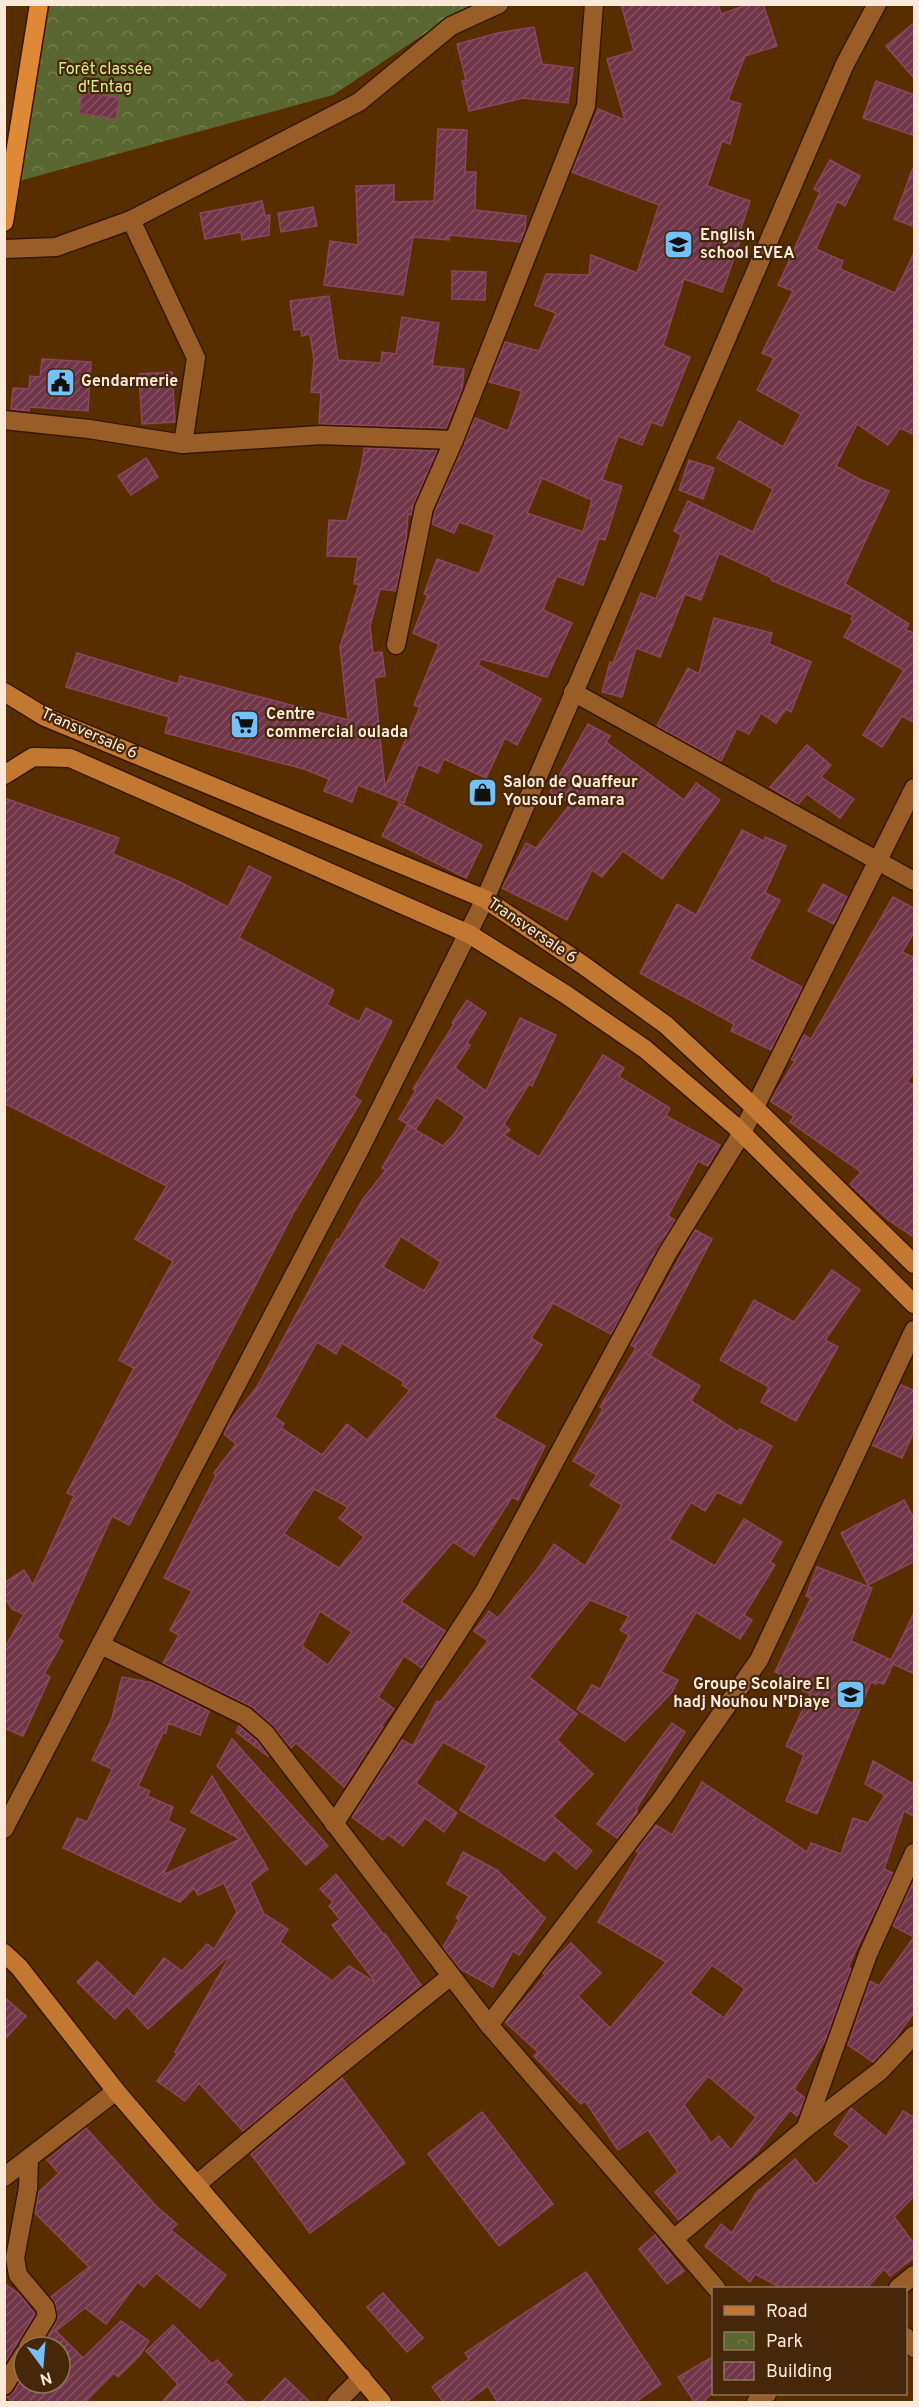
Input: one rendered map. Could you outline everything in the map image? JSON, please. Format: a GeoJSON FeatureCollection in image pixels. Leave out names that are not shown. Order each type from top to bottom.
{"type":"FeatureCollection","features":[{"type":"Feature","properties":{"kind":"highway"},"geometry":{"type":"LineString","coordinates":[[4,222],[39,4]]}},
{"type":"Feature","properties":{"kind":"main road","name":"Transversale 6"},"geometry":{"type":"LineString","coordinates":[[4,692],[45,717],[485,899],[583,965],[666,1025],[915,1264]]}},
{"type":"Feature","properties":{"kind":"main road","name":"Transversale 6"},"geometry":{"type":"LineString","coordinates":[[4,775],[33,757],[70,758],[469,934],[565,994],[645,1049],[742,1133],[915,1304]]}},
{"type":"Feature","properties":{"kind":"main road"},"geometry":{"type":"LineString","coordinates":[[4,1953],[19,1967],[116,2091],[382,2403]]}},
{"type":"Feature","properties":{"kind":"street"},"geometry":{"type":"LineString","coordinates":[[4,249],[56,247],[131,220],[358,102],[452,26],[499,4]]}},
{"type":"Feature","properties":{"kind":"street"},"geometry":{"type":"LineString","coordinates":[[396,645],[424,508],[454,441],[586,106],[594,4]]}},
{"type":"Feature","properties":{"kind":"street"},"geometry":{"type":"LineString","coordinates":[[4,1829],[360,1149],[469,934],[845,64],[877,4]]}},
{"type":"Feature","properties":{"kind":"street"},"geometry":{"type":"LineString","coordinates":[[131,220],[196,358],[183,444]]}},
{"type":"Feature","properties":{"kind":"street"},"geometry":{"type":"LineString","coordinates":[[4,420],[89,429],[183,444],[321,435],[454,441]]}},
{"type":"Feature","properties":{"kind":"street"},"geometry":{"type":"LineString","coordinates":[[573,692],[915,881]]}},
{"type":"Feature","properties":{"kind":"street"},"geometry":{"type":"LineString","coordinates":[[334,1824],[484,1592],[666,1254],[742,1133],[915,788]]}},
{"type":"Feature","properties":{"kind":"street"},"geometry":{"type":"LineString","coordinates":[[489,2025],[663,1797],[759,1660],[915,1330]]}},
{"type":"Feature","properties":{"kind":"street"},"geometry":{"type":"LineString","coordinates":[[101,1646],[244,1716],[266,1733],[489,2025],[675,2238],[714,2287]]}},
{"type":"Feature","properties":{"kind":"street"},"geometry":{"type":"LineString","coordinates":[[806,2127],[868,1954],[915,1853]]}},
{"type":"Feature","properties":{"kind":"street"},"geometry":{"type":"LineString","coordinates":[[196,2185],[451,1976]]}},
{"type":"Feature","properties":{"kind":"street"},"geometry":{"type":"LineString","coordinates":[[675,2238],[806,2127],[880,2071],[915,2035]]}},
{"type":"Feature","properties":{"kind":"street"},"geometry":{"type":"LineString","coordinates":[[4,2177],[116,2091]]}},
{"type":"Feature","properties":{"kind":"street"},"geometry":{"type":"LineString","coordinates":[[29,2158],[28,2188],[15,2258],[18,2275],[45,2307],[47,2316],[35,2335]]}},
{"type":"Feature","properties":{"kind":"street"},"geometry":{"type":"LineString","coordinates":[[900,2287],[915,2275]]}},
{"type":"Feature","properties":{"kind":"street"},"geometry":{"type":"LineString","coordinates":[[4,2386],[12,2373]]}},
{"type":"Feature","properties":{"kind":"street"},"geometry":{"type":"LineString","coordinates":[[337,2403],[362,2377]]}},
{"type":"Feature","properties":{"kind":"green space","name":"Forêt classée d'Entag"},"geometry":{"type":"Polygon","coordinates":[[[44,5],[473,5],[450,17],[333,95],[8,184],[44,5]]]}},
{"type":"Feature","properties":{"kind":"building"},"geometry":{"type":"Polygon","coordinates":[[[621,4],[718,4],[721,14],[750,4],[763,4],[777,46],[745,56],[728,100],[741,104],[730,144],[722,141],[707,186],[750,201],[738,237],[741,238],[722,292],[684,279],[663,346],[690,357],[662,426],[651,422],[642,445],[618,436],[602,480],[622,486],[605,540],[599,538],[583,585],[557,576],[543,610],[572,623],[547,677],[481,659],[478,665],[541,699],[517,745],[505,738],[486,778],[444,759],[438,773],[418,764],[404,803],[358,785],[352,802],[324,791],[329,779],[304,769],[165,733],[169,717],[66,687],[77,653],[178,684],[180,676],[348,720],[340,647],[359,584],[354,584],[358,557],[327,556],[329,520],[347,521],[364,448],[437,451],[411,515],[408,514],[406,540],[396,591],[380,589],[370,626],[373,653],[382,652],[385,676],[374,678],[385,787],[420,707],[414,705],[439,644],[413,633],[428,595],[424,594],[437,559],[479,574],[495,535],[459,522],[454,533],[432,524],[435,511],[475,418],[508,431],[522,391],[489,382],[505,342],[539,351],[556,313],[535,305],[546,274],[589,275],[591,255],[637,273],[659,205],[572,172],[598,109],[625,120],[607,59],[634,51],[621,4]],[[542,478],[527,513],[583,532],[592,500],[542,478]]]}},
{"type":"Feature","properties":{"kind":"building"},"geometry":{"type":"Polygon","coordinates":[[[915,22],[915,79],[886,46],[915,22]]]}},
{"type":"Feature","properties":{"kind":"building"},"geometry":{"type":"Polygon","coordinates":[[[534,27],[542,64],[573,68],[568,103],[523,98],[469,111],[462,81],[466,80],[457,44],[498,33],[534,27]]]}},
{"type":"Feature","properties":{"kind":"building"},"geometry":{"type":"Polygon","coordinates":[[[876,81],[915,95],[915,136],[863,118],[876,81]]]}},
{"type":"Feature","properties":{"kind":"building"},"geometry":{"type":"Polygon","coordinates":[[[82,92],[119,98],[116,119],[79,113],[82,92]]]}},
{"type":"Feature","properties":{"kind":"building"},"geometry":{"type":"Polygon","coordinates":[[[438,129],[467,130],[465,172],[476,172],[475,210],[526,216],[525,230],[520,242],[450,235],[449,240],[413,237],[403,295],[324,285],[330,241],[358,245],[356,186],[394,185],[394,202],[434,201],[438,129]]]}},
{"type":"Feature","properties":{"kind":"building"},"geometry":{"type":"Polygon","coordinates":[[[830,160],[860,176],[845,206],[837,201],[816,249],[843,261],[840,269],[895,293],[915,251],[915,435],[900,428],[888,445],[857,424],[836,466],[859,479],[889,491],[845,584],[909,624],[905,630],[915,633],[915,723],[902,716],[882,747],[863,735],[904,670],[844,637],[853,621],[851,619],[853,615],[771,580],[772,578],[719,553],[701,600],[685,594],[660,657],[636,648],[622,697],[602,692],[610,662],[613,663],[641,593],[656,599],[681,535],[674,531],[688,501],[753,532],[773,489],[717,458],[739,421],[783,447],[801,414],[757,390],[774,358],[762,353],[793,291],[778,285],[820,192],[814,189],[830,160]]]}},
{"type":"Feature","properties":{"kind":"building"},"geometry":{"type":"Polygon","coordinates":[[[913,168],[915,168],[915,227],[894,219],[913,168]]]}},
{"type":"Feature","properties":{"kind":"building"},"geometry":{"type":"Polygon","coordinates":[[[262,201],[265,216],[270,215],[269,235],[242,240],[241,232],[205,239],[200,213],[262,201]]]}},
{"type":"Feature","properties":{"kind":"building"},"geometry":{"type":"Polygon","coordinates":[[[313,207],[317,226],[281,232],[278,213],[313,207]]]}},
{"type":"Feature","properties":{"kind":"building"},"geometry":{"type":"Polygon","coordinates":[[[452,271],[486,272],[485,300],[452,299],[452,271]]]}},
{"type":"Feature","properties":{"kind":"building"},"geometry":{"type":"Polygon","coordinates":[[[329,296],[338,360],[381,363],[382,352],[396,354],[402,317],[439,323],[432,366],[464,369],[462,389],[446,428],[319,424],[321,393],[311,392],[314,360],[310,334],[302,336],[301,329],[294,330],[290,301],[329,296]]]}},
{"type":"Feature","properties":{"kind":"building","name":"Gendarmerie"},"geometry":{"type":"Polygon","coordinates":[[[42,359],[91,362],[88,411],[30,407],[29,411],[11,409],[13,388],[29,389],[30,376],[40,377],[42,359]]]}},
{"type":"Feature","properties":{"kind":"building"},"geometry":{"type":"Polygon","coordinates":[[[172,372],[175,422],[142,424],[139,374],[172,372]]]}},
{"type":"Feature","properties":{"kind":"building"},"geometry":{"type":"Polygon","coordinates":[[[146,458],[158,477],[131,495],[118,476],[146,458]]]}},
{"type":"Feature","properties":{"kind":"building"},"geometry":{"type":"Polygon","coordinates":[[[689,460],[714,468],[703,499],[679,490],[689,460]]]}},
{"type":"Feature","properties":{"kind":"building"},"geometry":{"type":"Polygon","coordinates":[[[714,618],[772,633],[769,644],[811,662],[791,712],[786,709],[776,723],[761,713],[749,734],[737,728],[721,761],[657,726],[688,668],[699,674],[714,618]]]}},
{"type":"Feature","properties":{"kind":"building"},"geometry":{"type":"Polygon","coordinates":[[[588,724],[610,736],[606,742],[684,800],[696,783],[720,800],[662,879],[623,851],[602,877],[592,870],[567,920],[502,888],[526,843],[536,848],[571,803],[550,792],[588,724]]]}},
{"type":"Feature","properties":{"kind":"building"},"geometry":{"type":"Polygon","coordinates":[[[807,745],[831,765],[821,777],[854,799],[840,818],[807,794],[798,804],[770,787],[807,745]]]}},
{"type":"Feature","properties":{"kind":"building"},"geometry":{"type":"Polygon","coordinates":[[[4,798],[119,838],[113,854],[180,882],[228,907],[249,866],[271,877],[239,938],[334,990],[327,1005],[359,1022],[366,1008],[392,1021],[354,1096],[361,1101],[294,1212],[129,1525],[112,1516],[57,1637],[63,1641],[44,1674],[50,1677],[23,1736],[4,1728],[4,1649],[24,1614],[12,1609],[4,1597],[4,1583],[24,1570],[33,1585],[74,1496],[67,1493],[134,1368],[119,1360],[173,1261],[135,1239],[167,1186],[4,1103],[4,798]]]}},
{"type":"Feature","properties":{"kind":"building"},"geometry":{"type":"Polygon","coordinates":[[[399,803],[482,845],[466,878],[382,836],[399,803]]]}},
{"type":"Feature","properties":{"kind":"building"},"geometry":{"type":"Polygon","coordinates":[[[742,830],[764,841],[765,837],[786,846],[765,893],[780,900],[749,959],[802,987],[771,1050],[731,1031],[734,1024],[640,973],[677,904],[696,915],[742,830]]]}},
{"type":"Feature","properties":{"kind":"building"},"geometry":{"type":"Polygon","coordinates":[[[823,884],[847,897],[834,924],[808,911],[823,884]]]}},
{"type":"Feature","properties":{"kind":"building"},"geometry":{"type":"Polygon","coordinates":[[[893,897],[915,909],[915,931],[902,952],[915,958],[915,1070],[907,1082],[915,1086],[915,1238],[887,1219],[850,1184],[861,1172],[790,1122],[794,1116],[770,1101],[795,1061],[791,1059],[804,1035],[811,1039],[893,897]]]}},
{"type":"Feature","properties":{"kind":"building"},"geometry":{"type":"Polygon","coordinates":[[[467,1000],[486,1013],[467,1043],[470,1045],[455,1068],[486,1091],[520,1018],[556,1035],[532,1086],[529,1084],[504,1124],[510,1130],[504,1135],[539,1157],[603,1055],[624,1068],[619,1077],[670,1108],[666,1116],[720,1145],[708,1166],[698,1161],[668,1216],[675,1220],[611,1334],[553,1303],[531,1338],[542,1345],[494,1417],[545,1446],[518,1500],[512,1497],[474,1556],[453,1542],[401,1602],[445,1631],[422,1668],[404,1656],[378,1697],[394,1709],[344,1787],[296,1743],[291,1748],[272,1725],[252,1707],[163,1663],[179,1635],[170,1630],[192,1591],[164,1578],[216,1475],[214,1473],[236,1444],[224,1434],[230,1421],[257,1387],[337,1239],[339,1240],[363,1199],[386,1170],[382,1168],[407,1125],[443,1146],[465,1117],[436,1097],[416,1129],[399,1119],[416,1090],[413,1089],[454,1024],[452,1023],[467,1000]],[[401,1236],[383,1267],[424,1291],[441,1262],[401,1236]],[[317,1342],[275,1417],[284,1424],[281,1428],[322,1455],[347,1424],[367,1440],[410,1390],[402,1385],[404,1382],[342,1343],[336,1354],[317,1342]],[[314,1489],[284,1534],[339,1568],[364,1537],[339,1518],[348,1507],[314,1489]],[[320,1611],[302,1646],[328,1665],[352,1632],[320,1611]]]}},
{"type":"Feature","properties":{"kind":"building"},"geometry":{"type":"Polygon","coordinates":[[[695,1230],[712,1239],[650,1356],[700,1386],[691,1401],[738,1432],[740,1429],[772,1446],[741,1504],[717,1492],[705,1511],[691,1502],[669,1539],[715,1566],[744,1519],[782,1542],[770,1562],[775,1565],[744,1615],[752,1620],[740,1639],[696,1612],[661,1672],[678,1680],[672,1692],[625,1741],[577,1709],[592,1685],[600,1689],[629,1635],[620,1630],[629,1616],[590,1600],[529,1677],[577,1714],[557,1740],[593,1774],[553,1816],[592,1851],[576,1869],[554,1850],[545,1861],[460,1810],[487,1766],[443,1742],[416,1783],[457,1813],[444,1832],[425,1818],[403,1846],[388,1834],[383,1840],[352,1817],[402,1740],[413,1746],[437,1701],[440,1702],[488,1641],[474,1631],[489,1611],[498,1618],[539,1567],[554,1544],[585,1566],[622,1505],[590,1485],[597,1475],[573,1461],[603,1409],[600,1407],[636,1348],[631,1345],[695,1230]]]}},
{"type":"Feature","properties":{"kind":"building"},"geometry":{"type":"Polygon","coordinates":[[[832,1270],[860,1290],[825,1340],[838,1347],[796,1421],[761,1402],[769,1387],[720,1360],[754,1300],[794,1322],[832,1270]]]}},
{"type":"Feature","properties":{"kind":"building"},"geometry":{"type":"Polygon","coordinates":[[[901,1385],[915,1391],[915,1429],[902,1458],[872,1445],[901,1385]]]}},
{"type":"Feature","properties":{"kind":"building"},"geometry":{"type":"Polygon","coordinates":[[[904,1500],[915,1520],[915,1561],[868,1585],[841,1533],[904,1500]]]}},
{"type":"Feature","properties":{"kind":"building"},"geometry":{"type":"Polygon","coordinates":[[[817,1567],[872,1588],[851,1641],[891,1660],[915,1611],[915,1674],[893,1664],[884,1684],[871,1682],[817,1814],[786,1801],[804,1755],[786,1746],[810,1694],[797,1688],[799,1683],[775,1672],[811,1598],[806,1596],[817,1567]]]}},
{"type":"Feature","properties":{"kind":"building"},"geometry":{"type":"Polygon","coordinates":[[[122,1677],[153,1683],[209,1711],[200,1735],[168,1723],[166,1733],[163,1733],[138,1786],[150,1791],[147,1796],[173,1807],[168,1821],[185,1829],[163,1875],[240,1839],[191,1812],[212,1776],[268,1869],[250,1883],[264,1914],[288,1929],[280,1942],[332,1981],[349,1966],[376,1983],[332,1925],[340,1919],[329,1906],[333,1902],[320,1889],[336,1874],[385,1934],[421,1985],[243,2131],[199,2083],[185,2101],[157,2081],[177,2054],[175,2052],[231,1954],[148,2029],[127,2006],[115,2019],[77,1982],[97,1961],[134,1997],[164,1958],[182,1971],[207,1944],[214,1949],[237,1912],[224,1883],[198,1895],[194,1888],[180,1902],[63,1848],[77,1818],[87,1822],[112,1769],[92,1760],[112,1718],[122,1677]]]}},
{"type":"Feature","properties":{"kind":"building"},"geometry":{"type":"Polygon","coordinates":[[[672,1723],[685,1732],[637,1807],[637,1813],[617,1838],[597,1824],[672,1723]]]}},
{"type":"Feature","properties":{"kind":"building"},"geometry":{"type":"Polygon","coordinates":[[[239,1726],[257,1741],[269,1757],[236,1732],[239,1726]]]}},
{"type":"Feature","properties":{"kind":"building"},"geometry":{"type":"Polygon","coordinates":[[[232,1739],[328,1846],[306,1865],[217,1766],[232,1739]]]}},
{"type":"Feature","properties":{"kind":"building"},"geometry":{"type":"Polygon","coordinates":[[[873,1761],[915,1785],[915,1817],[904,1811],[884,1869],[893,1873],[848,1967],[851,1969],[825,2041],[794,2089],[805,2098],[799,2113],[797,2116],[790,2110],[757,2152],[679,2220],[655,2192],[678,2172],[648,2130],[618,2150],[585,2101],[581,2104],[534,2056],[538,2052],[505,2022],[545,1975],[543,1973],[549,1965],[571,1943],[601,1973],[578,1996],[610,2028],[666,1962],[598,1922],[639,1853],[636,1851],[656,1825],[672,1835],[702,1782],[807,1852],[811,1843],[841,1854],[853,1818],[868,1823],[885,1795],[865,1784],[873,1761]],[[712,1965],[690,1993],[724,2018],[745,1989],[712,1965]],[[708,2076],[684,2105],[711,2143],[719,2136],[731,2150],[756,2117],[708,2076]]]}},
{"type":"Feature","properties":{"kind":"building"},"geometry":{"type":"Polygon","coordinates":[[[463,1852],[497,1870],[545,1918],[519,1955],[513,1951],[493,1987],[460,1969],[443,1947],[459,1920],[456,1918],[469,1896],[447,1884],[463,1852]]]}},
{"type":"Feature","properties":{"kind":"building"},"geometry":{"type":"Polygon","coordinates":[[[914,1880],[915,2011],[894,2040],[873,2062],[848,2045],[870,1981],[879,1986],[914,1937],[893,1926],[914,1880]]]}},
{"type":"Feature","properties":{"kind":"building"},"geometry":{"type":"Polygon","coordinates":[[[4,1997],[26,2016],[4,2040],[4,1997]]]}},
{"type":"Feature","properties":{"kind":"building"},"geometry":{"type":"Polygon","coordinates":[[[342,2078],[405,2163],[310,2233],[251,2154],[342,2078]]]}},
{"type":"Feature","properties":{"kind":"building"},"geometry":{"type":"Polygon","coordinates":[[[851,2108],[886,2137],[903,2111],[915,2118],[915,2195],[894,2217],[915,2245],[915,2257],[890,2276],[884,2269],[868,2287],[779,2287],[755,2274],[750,2282],[705,2246],[721,2224],[732,2233],[756,2193],[795,2159],[816,2184],[850,2146],[834,2134],[851,2108]]]}},
{"type":"Feature","properties":{"kind":"building"},"geometry":{"type":"Polygon","coordinates":[[[482,2112],[553,2204],[499,2246],[428,2154],[482,2112]]]}},
{"type":"Feature","properties":{"kind":"building"},"geometry":{"type":"Polygon","coordinates":[[[86,2128],[157,2207],[177,2224],[171,2230],[226,2275],[200,2308],[156,2273],[144,2287],[138,2282],[106,2324],[85,2308],[56,2331],[60,2335],[48,2335],[57,2321],[56,2305],[51,2297],[89,2267],[35,2213],[39,2192],[59,2173],[47,2160],[86,2128]]]}},
{"type":"Feature","properties":{"kind":"building"},"geometry":{"type":"Polygon","coordinates":[[[655,2235],[684,2271],[667,2284],[639,2249],[655,2235]]]}},
{"type":"Feature","properties":{"kind":"building"},"geometry":{"type":"Polygon","coordinates":[[[586,2272],[661,2384],[634,2403],[498,2403],[488,2386],[465,2403],[444,2403],[432,2387],[469,2359],[465,2353],[586,2272]]]}},
{"type":"Feature","properties":{"kind":"building"},"geometry":{"type":"Polygon","coordinates":[[[4,2283],[19,2294],[35,2314],[22,2335],[12,2335],[12,2351],[4,2364],[4,2283]]]}},
{"type":"Feature","properties":{"kind":"building"},"geometry":{"type":"Polygon","coordinates":[[[383,2293],[423,2338],[407,2352],[367,2307],[383,2293]]]}},
{"type":"Feature","properties":{"kind":"building"},"geometry":{"type":"Polygon","coordinates":[[[121,2321],[149,2341],[140,2355],[118,2377],[114,2373],[84,2403],[14,2403],[7,2397],[12,2393],[72,2395],[72,2347],[83,2358],[121,2321]]]}},
{"type":"Feature","properties":{"kind":"building"},"geometry":{"type":"Polygon","coordinates":[[[173,2325],[212,2364],[217,2360],[232,2375],[225,2382],[246,2403],[161,2403],[178,2384],[146,2351],[173,2325]]]}},
{"type":"Feature","properties":{"kind":"building"},"geometry":{"type":"Polygon","coordinates":[[[712,2357],[712,2393],[702,2403],[695,2403],[678,2377],[712,2357]]]}},
{"type":"Feature","properties":{"kind":"building"},"geometry":{"type":"Polygon","coordinates":[[[285,2378],[311,2403],[261,2403],[285,2378]]]}},
{"type":"Feature","properties":{"kind":"place","name":"English school EVEA"},"geometry":{"type":"Point","coordinates":[679,245]}},
{"type":"Feature","properties":{"kind":"place","name":"Gendarmerie"},"geometry":{"type":"Point","coordinates":[60,382]}},
{"type":"Feature","properties":{"kind":"place","name":"Centre commercial oulada"},"geometry":{"type":"Point","coordinates":[245,724]}},
{"type":"Feature","properties":{"kind":"place","name":"Salon de Quaffeur Yousouf Camara"},"geometry":{"type":"Point","coordinates":[482,792]}},
{"type":"Feature","properties":{"kind":"place","name":"Groupe Scolaire El hadj Nouhou N'Diaye"},"geometry":{"type":"Point","coordinates":[851,1694]}}]}
